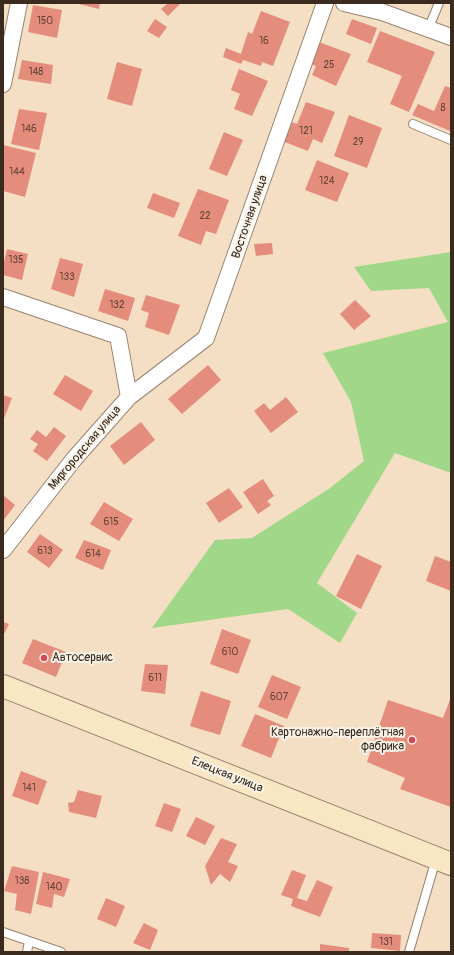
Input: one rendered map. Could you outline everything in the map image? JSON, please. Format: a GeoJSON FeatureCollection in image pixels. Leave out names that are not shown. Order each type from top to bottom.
{"type":"FeatureCollection","features":[{"type":"Feature","properties":{"kind":"main road","name":"Елецкая улица"},"geometry":{"type":"LineString","coordinates":[[3,686],[443,861]]}},
{"type":"Feature","properties":{"kind":"street"},"geometry":{"type":"LineString","coordinates":[[3,84],[18,3]]}},
{"type":"Feature","properties":{"kind":"street","name":"Восточная улица"},"geometry":{"type":"LineString","coordinates":[[129,398],[206,338],[325,3]]}},
{"type":"Feature","properties":{"kind":"street"},"geometry":{"type":"LineString","coordinates":[[344,3],[382,12],[429,27],[451,36]]}},
{"type":"Feature","properties":{"kind":"street","name":"Миргородская улица"},"geometry":{"type":"LineString","coordinates":[[3,297],[118,336],[129,398],[74,459],[3,550]]}},
{"type":"Feature","properties":{"kind":"lane"},"geometry":{"type":"LineString","coordinates":[[429,27],[439,3]]}},
{"type":"Feature","properties":{"kind":"lane"},"geometry":{"type":"LineString","coordinates":[[413,124],[451,140]]}},
{"type":"Feature","properties":{"kind":"lane"},"geometry":{"type":"LineString","coordinates":[[409,952],[443,861]]}},
{"type":"Feature","properties":{"kind":"lane"},"geometry":{"type":"LineString","coordinates":[[3,932],[61,952]]}},
{"type":"Feature","properties":{"kind":"lane"},"geometry":{"type":"LineString","coordinates":[[27,952],[29,941]]}},
{"type":"Feature","properties":{"kind":"green space"},"geometry":{"type":"Polygon","coordinates":[[[451,252],[451,473],[395,453],[317,583],[357,613],[340,643],[288,609],[152,628],[215,540],[252,538],[330,488],[364,461],[351,402],[323,353],[448,322],[429,288],[371,291],[354,267],[451,252]]]}},
{"type":"Feature","properties":{"kind":"building"},"geometry":{"type":"Polygon","coordinates":[[[75,3],[100,3],[99,9],[75,3]]]}},
{"type":"Feature","properties":{"kind":"building"},"geometry":{"type":"Polygon","coordinates":[[[168,3],[181,3],[168,16],[161,9],[168,3]]]}},
{"type":"Feature","properties":{"kind":"building"},"geometry":{"type":"Polygon","coordinates":[[[33,5],[62,10],[57,38],[28,32],[33,5]]]}},
{"type":"Feature","properties":{"kind":"building"},"geometry":{"type":"Polygon","coordinates":[[[261,11],[290,22],[273,66],[262,62],[261,66],[243,60],[241,64],[223,57],[226,48],[241,54],[248,32],[252,34],[261,11]]]}},
{"type":"Feature","properties":{"kind":"building"},"geometry":{"type":"Polygon","coordinates":[[[155,19],[167,27],[159,38],[147,31],[155,19]]]}},
{"type":"Feature","properties":{"kind":"building"},"geometry":{"type":"Polygon","coordinates":[[[352,19],[377,28],[371,44],[346,34],[352,19]]]}},
{"type":"Feature","properties":{"kind":"building"},"geometry":{"type":"Polygon","coordinates":[[[380,31],[435,52],[409,112],[390,104],[402,76],[367,62],[380,31]]]}},
{"type":"Feature","properties":{"kind":"building"},"geometry":{"type":"Polygon","coordinates":[[[319,42],[351,54],[336,86],[312,75],[316,66],[309,63],[319,42]]]}},
{"type":"Feature","properties":{"kind":"building"},"geometry":{"type":"Polygon","coordinates":[[[22,60],[53,65],[51,84],[18,79],[22,60]]]}},
{"type":"Feature","properties":{"kind":"building"},"geometry":{"type":"Polygon","coordinates":[[[117,62],[142,69],[132,106],[107,99],[117,62]]]}},
{"type":"Feature","properties":{"kind":"building"},"geometry":{"type":"Polygon","coordinates":[[[239,69],[268,81],[252,116],[234,109],[240,94],[231,90],[239,69]]]}},
{"type":"Feature","properties":{"kind":"building"},"geometry":{"type":"Polygon","coordinates":[[[445,86],[451,88],[450,131],[412,115],[418,104],[434,111],[445,86]]]}},
{"type":"Feature","properties":{"kind":"building"},"geometry":{"type":"Polygon","coordinates":[[[306,102],[335,112],[322,143],[313,139],[308,151],[282,141],[289,121],[297,124],[306,102]]]}},
{"type":"Feature","properties":{"kind":"building"},"geometry":{"type":"Polygon","coordinates":[[[19,109],[47,113],[39,150],[11,144],[19,109]]]}},
{"type":"Feature","properties":{"kind":"building"},"geometry":{"type":"Polygon","coordinates":[[[349,115],[382,128],[367,168],[334,156],[349,115]]]}},
{"type":"Feature","properties":{"kind":"building"},"geometry":{"type":"Polygon","coordinates":[[[224,132],[243,140],[227,176],[209,169],[224,132]]]}},
{"type":"Feature","properties":{"kind":"building"},"geometry":{"type":"Polygon","coordinates":[[[3,145],[36,153],[25,197],[3,191],[3,145]]]}},
{"type":"Feature","properties":{"kind":"building"},"geometry":{"type":"Polygon","coordinates":[[[317,160],[349,173],[337,202],[305,190],[317,160]]]}},
{"type":"Feature","properties":{"kind":"building"},"geometry":{"type":"Polygon","coordinates":[[[198,189],[229,200],[216,234],[206,231],[201,245],[178,236],[198,189]]]}},
{"type":"Feature","properties":{"kind":"building"},"geometry":{"type":"Polygon","coordinates":[[[153,193],[180,203],[174,218],[147,208],[153,193]]]}},
{"type":"Feature","properties":{"kind":"building"},"geometry":{"type":"Polygon","coordinates":[[[272,243],[273,254],[256,256],[254,244],[272,243]]]}},
{"type":"Feature","properties":{"kind":"building"},"geometry":{"type":"Polygon","coordinates":[[[7,249],[28,254],[22,280],[3,275],[3,266],[7,249]]]}},
{"type":"Feature","properties":{"kind":"building"},"geometry":{"type":"Polygon","coordinates":[[[60,258],[83,264],[74,297],[51,289],[60,258]]]}},
{"type":"Feature","properties":{"kind":"building"},"geometry":{"type":"Polygon","coordinates":[[[105,289],[135,298],[128,321],[98,311],[105,289]]]}},
{"type":"Feature","properties":{"kind":"building"},"geometry":{"type":"Polygon","coordinates":[[[146,295],[180,305],[169,335],[145,327],[149,313],[141,310],[146,295]]]}},
{"type":"Feature","properties":{"kind":"building"},"geometry":{"type":"Polygon","coordinates":[[[355,300],[371,316],[354,330],[340,314],[355,300]]]}},
{"type":"Feature","properties":{"kind":"building"},"geometry":{"type":"Polygon","coordinates":[[[208,365],[221,380],[182,414],[168,399],[208,365]]]}},
{"type":"Feature","properties":{"kind":"building"},"geometry":{"type":"Polygon","coordinates":[[[65,375],[93,391],[81,411],[53,394],[65,375]]]}},
{"type":"Feature","properties":{"kind":"building"},"geometry":{"type":"Polygon","coordinates":[[[3,395],[12,398],[3,421],[3,395]]]}},
{"type":"Feature","properties":{"kind":"building"},"geometry":{"type":"Polygon","coordinates":[[[286,397],[298,412],[271,433],[254,411],[264,403],[270,410],[286,397]]]}},
{"type":"Feature","properties":{"kind":"building"},"geometry":{"type":"Polygon","coordinates":[[[141,422],[155,440],[124,465],[110,446],[141,422]]]}},
{"type":"Feature","properties":{"kind":"building"},"geometry":{"type":"Polygon","coordinates":[[[54,427],[66,436],[47,461],[33,451],[38,444],[30,439],[37,430],[46,437],[54,427]]]}},
{"type":"Feature","properties":{"kind":"building"},"geometry":{"type":"Polygon","coordinates":[[[263,479],[274,496],[267,501],[271,505],[258,514],[243,492],[263,479]]]}},
{"type":"Feature","properties":{"kind":"building"},"geometry":{"type":"Polygon","coordinates":[[[229,488],[243,507],[219,523],[206,503],[229,488]]]}},
{"type":"Feature","properties":{"kind":"building"},"geometry":{"type":"Polygon","coordinates":[[[3,495],[15,505],[3,521],[3,495]]]}},
{"type":"Feature","properties":{"kind":"building"},"geometry":{"type":"Polygon","coordinates":[[[104,502],[133,519],[119,541],[90,524],[104,502]]]}},
{"type":"Feature","properties":{"kind":"building"},"geometry":{"type":"Polygon","coordinates":[[[40,534],[63,550],[49,568],[27,552],[40,534]]]}},
{"type":"Feature","properties":{"kind":"building"},"geometry":{"type":"Polygon","coordinates":[[[84,540],[111,550],[103,570],[75,558],[84,540]]]}},
{"type":"Feature","properties":{"kind":"building"},"geometry":{"type":"Polygon","coordinates":[[[357,554],[382,566],[361,609],[336,596],[357,554]]]}},
{"type":"Feature","properties":{"kind":"building"},"geometry":{"type":"Polygon","coordinates":[[[435,556],[451,562],[451,591],[426,581],[435,556]]]}},
{"type":"Feature","properties":{"kind":"building"},"geometry":{"type":"Polygon","coordinates":[[[3,622],[9,624],[3,636],[3,622]]]}},
{"type":"Feature","properties":{"kind":"building"},"geometry":{"type":"Polygon","coordinates":[[[222,629],[251,640],[238,674],[210,664],[222,629]]]}},
{"type":"Feature","properties":{"kind":"building","name":"Автосервис"},"geometry":{"type":"Polygon","coordinates":[[[33,639],[66,652],[56,677],[22,663],[33,639]]]}},
{"type":"Feature","properties":{"kind":"building"},"geometry":{"type":"Polygon","coordinates":[[[145,664],[168,665],[165,694],[141,691],[145,664]]]}},
{"type":"Feature","properties":{"kind":"building"},"geometry":{"type":"Polygon","coordinates":[[[272,675],[301,687],[287,719],[258,707],[272,675]]]}},
{"type":"Feature","properties":{"kind":"building"},"geometry":{"type":"Polygon","coordinates":[[[201,691],[231,701],[220,735],[190,726],[201,691]]]}},
{"type":"Feature","properties":{"kind":"building","name":"Картонажно-переплётная фабрика"},"geometry":{"type":"Polygon","coordinates":[[[451,697],[451,807],[400,789],[405,778],[367,762],[388,700],[443,718],[451,697]]]}},
{"type":"Feature","properties":{"kind":"building"},"geometry":{"type":"Polygon","coordinates":[[[255,714],[284,726],[271,758],[241,746],[255,714]]]}},
{"type":"Feature","properties":{"kind":"building"},"geometry":{"type":"Polygon","coordinates":[[[21,771],[47,781],[38,805],[12,796],[21,771]]]}},
{"type":"Feature","properties":{"kind":"building"},"geometry":{"type":"Polygon","coordinates":[[[78,790],[102,796],[96,818],[69,812],[68,803],[74,802],[78,790]]]}},
{"type":"Feature","properties":{"kind":"building"},"geometry":{"type":"Polygon","coordinates":[[[164,803],[181,809],[172,832],[155,826],[164,803]]]}},
{"type":"Feature","properties":{"kind":"building"},"geometry":{"type":"Polygon","coordinates":[[[196,817],[215,826],[205,845],[186,836],[196,817]]]}},
{"type":"Feature","properties":{"kind":"building"},"geometry":{"type":"Polygon","coordinates":[[[221,838],[237,844],[228,862],[238,866],[230,882],[220,874],[211,885],[205,866],[221,838]]]}},
{"type":"Feature","properties":{"kind":"building"},"geometry":{"type":"Polygon","coordinates":[[[12,866],[39,872],[31,914],[15,910],[17,894],[4,891],[12,866]]]}},
{"type":"Feature","properties":{"kind":"building"},"geometry":{"type":"Polygon","coordinates":[[[292,870],[306,875],[297,898],[307,901],[317,880],[333,887],[320,917],[291,906],[293,899],[281,895],[292,870]]]}},
{"type":"Feature","properties":{"kind":"building"},"geometry":{"type":"Polygon","coordinates":[[[43,872],[70,879],[64,897],[54,894],[52,908],[36,904],[43,872]]]}},
{"type":"Feature","properties":{"kind":"building"},"geometry":{"type":"Polygon","coordinates":[[[106,898],[125,906],[116,927],[97,919],[106,898]]]}},
{"type":"Feature","properties":{"kind":"building"},"geometry":{"type":"Polygon","coordinates":[[[144,923],[158,930],[150,950],[133,943],[144,923]]]}},
{"type":"Feature","properties":{"kind":"building"},"geometry":{"type":"Polygon","coordinates":[[[372,933],[401,935],[400,951],[371,948],[372,933]]]}},
{"type":"Feature","properties":{"kind":"building"},"geometry":{"type":"Polygon","coordinates":[[[320,944],[349,948],[349,952],[320,952],[320,944]]]}},
{"type":"Feature","properties":{"kind":"place","name":"Автосервис"},"geometry":{"type":"Point","coordinates":[44,658]}},
{"type":"Feature","properties":{"kind":"place","name":"Картонажно-переплётная фабрика"},"geometry":{"type":"Point","coordinates":[412,740]}}]}
